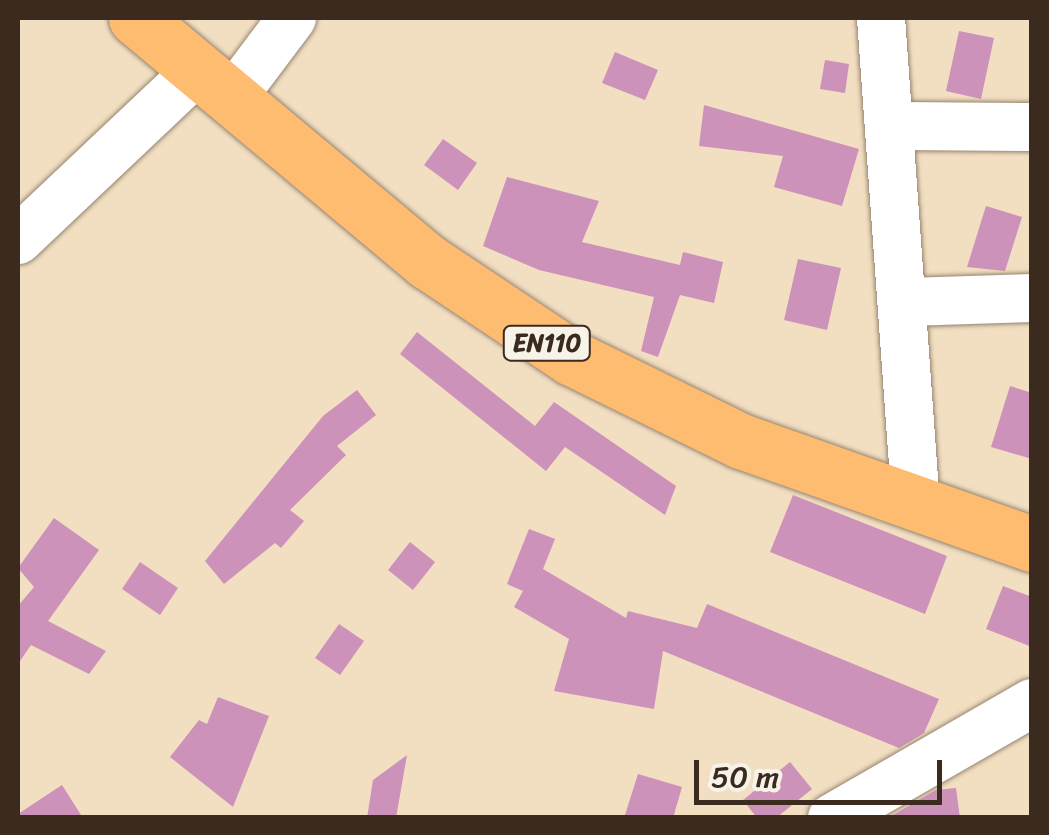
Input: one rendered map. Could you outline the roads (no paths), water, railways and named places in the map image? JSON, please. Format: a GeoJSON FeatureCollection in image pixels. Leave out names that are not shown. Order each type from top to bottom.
{"type":"FeatureCollection","features":[{"type":"Feature","properties":{"kind":"main road","name":"EN110"},"geometry":{"type":"LineString","coordinates":[[136,18],[428,262],[572,358],[741,440],[1032,544]]}},
{"type":"Feature","properties":{"kind":"street"},"geometry":{"type":"LineString","coordinates":[[18,240],[292,18]]}},
{"type":"Feature","properties":{"kind":"street"},"geometry":{"type":"LineString","coordinates":[[881,18],[907,302],[916,501]]}},
{"type":"Feature","properties":{"kind":"street"},"geometry":{"type":"LineString","coordinates":[[891,126],[1032,127]]}},
{"type":"Feature","properties":{"kind":"street"},"geometry":{"type":"LineString","coordinates":[[907,302],[1032,298]]}},
{"type":"Feature","properties":{"kind":"street"},"geometry":{"type":"LineString","coordinates":[[832,818],[1032,703]]}}]}
